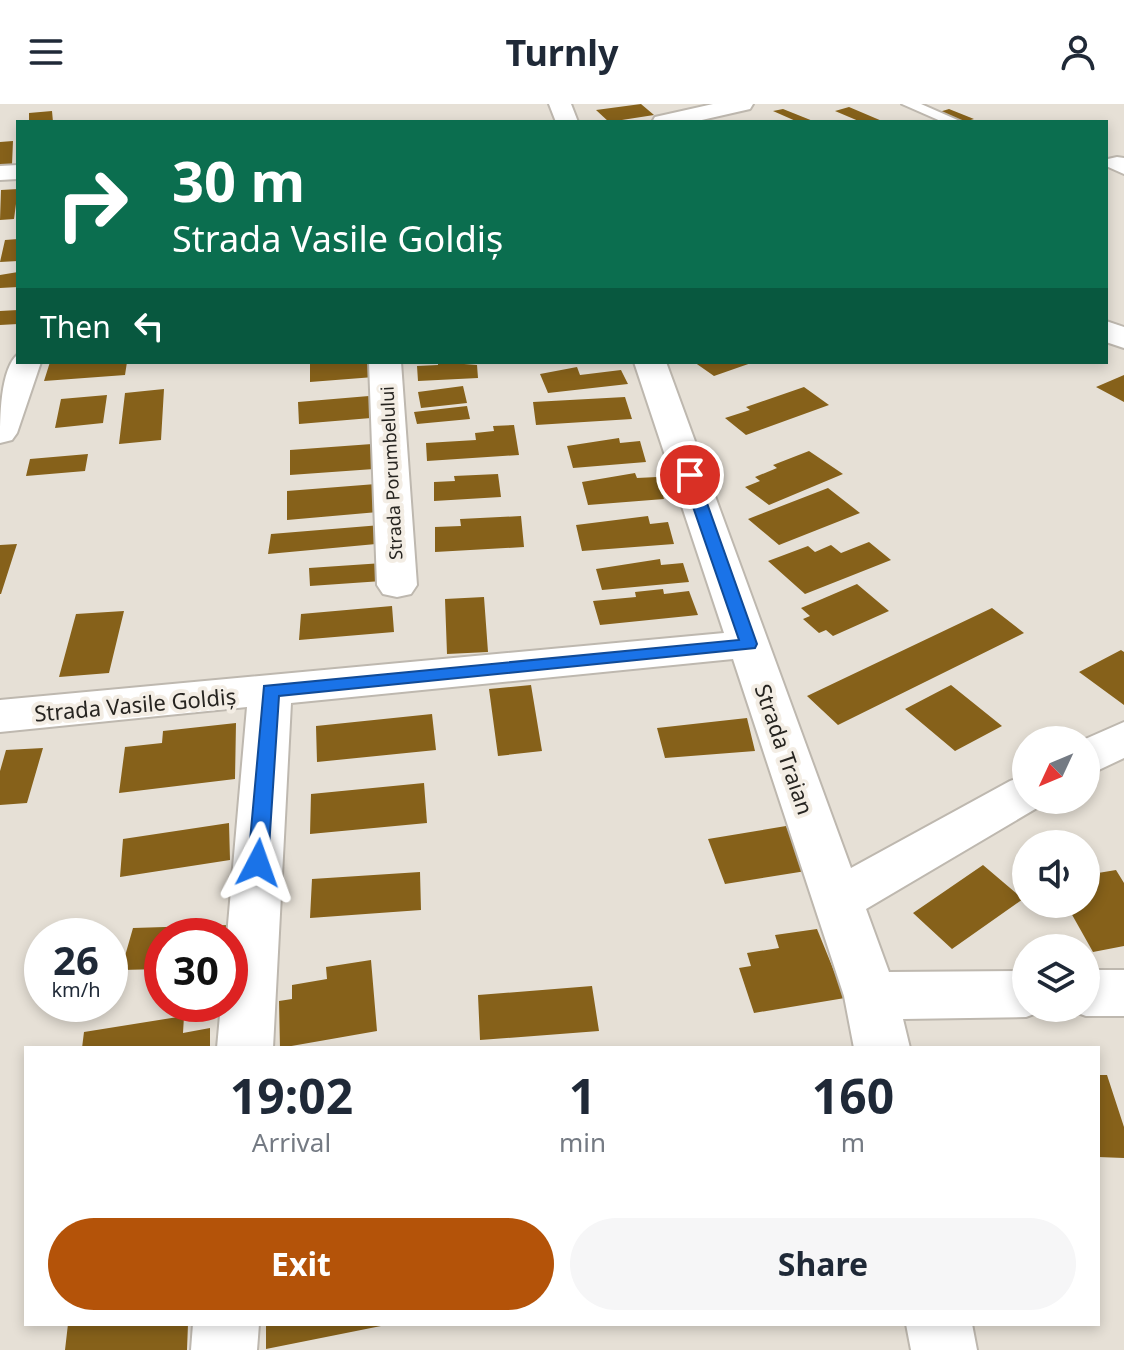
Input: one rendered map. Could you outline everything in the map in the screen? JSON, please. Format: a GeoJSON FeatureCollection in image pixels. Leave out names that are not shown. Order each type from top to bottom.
{"type":"FeatureCollection","features":[{"type":"Feature","properties":{"kind":"street"},"geometry":{"type":"LineString","coordinates":[[672,120],[742,104]]}},
{"type":"Feature","properties":{"kind":"street"},"geometry":{"type":"LineString","coordinates":[[0,433],[24,364]]}},
{"type":"Feature","properties":{"kind":"street","name":"Strada Porumbelului"},"geometry":{"type":"LineString","coordinates":[[385,364],[397,585]]}},
{"type":"Feature","properties":{"kind":"street","name":"Strada Traian"},"geometry":{"type":"LineString","coordinates":[[651,364],[871,996],[882,1046]]}},
{"type":"Feature","properties":{"kind":"street","name":"Strada Vasile Goldiș"},"geometry":{"type":"LineString","coordinates":[[0,716],[749,644]]}},
{"type":"Feature","properties":{"kind":"street"},"geometry":{"type":"LineString","coordinates":[[245,1046],[270,691]]}},
{"type":"Feature","properties":{"kind":"street"},"geometry":{"type":"LineString","coordinates":[[1100,751],[1124,738]]}},
{"type":"Feature","properties":{"kind":"street"},"geometry":{"type":"LineString","coordinates":[[838,900],[1012,801]]}},
{"type":"Feature","properties":{"kind":"street"},"geometry":{"type":"LineString","coordinates":[[1100,993],[1124,993]]}},
{"type":"Feature","properties":{"kind":"street"},"geometry":{"type":"LineString","coordinates":[[871,996],[1012,994]]}},
{"type":"Feature","properties":{"kind":"street"},"geometry":{"type":"LineString","coordinates":[[224,1350],[226,1326]]}},
{"type":"Feature","properties":{"kind":"street"},"geometry":{"type":"LineString","coordinates":[[939,1326],[944,1350]]}},
{"type":"Feature","properties":{"kind":"lane"},"geometry":{"type":"LineString","coordinates":[[909,104],[950,120]]}},
{"type":"Feature","properties":{"kind":"building"},"geometry":{"type":"Polygon","coordinates":[[[641,104],[654,115],[607,120],[596,110],[641,104]]]}},
{"type":"Feature","properties":{"kind":"building"},"geometry":{"type":"Polygon","coordinates":[[[849,107],[880,120],[856,120],[835,111],[849,107]]]}},
{"type":"Feature","properties":{"kind":"building"},"geometry":{"type":"Polygon","coordinates":[[[783,109],[810,120],[793,120],[773,111],[783,109]]]}},
{"type":"Feature","properties":{"kind":"building"},"geometry":{"type":"Polygon","coordinates":[[[949,109],[974,119],[959,120],[939,112],[949,109]]]}},
{"type":"Feature","properties":{"kind":"building"},"geometry":{"type":"Polygon","coordinates":[[[52,111],[53,120],[29,120],[29,113],[52,111]]]}},
{"type":"Feature","properties":{"kind":"building"},"geometry":{"type":"Polygon","coordinates":[[[13,141],[12,165],[0,166],[0,142],[13,141]]]}},
{"type":"Feature","properties":{"kind":"building"},"geometry":{"type":"Polygon","coordinates":[[[16,189],[14,219],[0,220],[1,190],[16,189]]]}},
{"type":"Feature","properties":{"kind":"building"},"geometry":{"type":"Polygon","coordinates":[[[16,239],[16,261],[0,262],[5,240],[16,239]]]}},
{"type":"Feature","properties":{"kind":"building"},"geometry":{"type":"Polygon","coordinates":[[[16,272],[16,287],[0,288],[0,275],[16,272]]]}},
{"type":"Feature","properties":{"kind":"building"},"geometry":{"type":"Polygon","coordinates":[[[16,310],[16,324],[0,325],[0,311],[16,310]]]}},
{"type":"Feature","properties":{"kind":"building"},"geometry":{"type":"Polygon","coordinates":[[[49,364],[127,364],[125,375],[44,381],[49,364]]]}},
{"type":"Feature","properties":{"kind":"building"},"geometry":{"type":"Polygon","coordinates":[[[310,364],[372,364],[374,377],[310,382],[310,364]]]}},
{"type":"Feature","properties":{"kind":"building"},"geometry":{"type":"Polygon","coordinates":[[[697,364],[748,364],[714,376],[697,364]]]}},
{"type":"Feature","properties":{"kind":"building"},"geometry":{"type":"Polygon","coordinates":[[[477,365],[478,378],[418,381],[417,366],[477,365]]]}},
{"type":"Feature","properties":{"kind":"building"},"geometry":{"type":"Polygon","coordinates":[[[577,367],[580,375],[621,370],[628,384],[548,393],[540,374],[577,367]]]}},
{"type":"Feature","properties":{"kind":"building"},"geometry":{"type":"Polygon","coordinates":[[[1124,375],[1124,402],[1096,387],[1124,375]]]}},
{"type":"Feature","properties":{"kind":"building"},"geometry":{"type":"Polygon","coordinates":[[[463,386],[467,403],[421,408],[418,392],[463,386]]]}},
{"type":"Feature","properties":{"kind":"building"},"geometry":{"type":"Polygon","coordinates":[[[804,387],[829,405],[746,435],[725,418],[750,410],[746,407],[804,387]]]}},
{"type":"Feature","properties":{"kind":"building"},"geometry":{"type":"Polygon","coordinates":[[[164,389],[161,440],[119,444],[125,393],[164,389]]]}},
{"type":"Feature","properties":{"kind":"building"},"geometry":{"type":"Polygon","coordinates":[[[107,395],[103,423],[55,428],[61,399],[107,395]]]}},
{"type":"Feature","properties":{"kind":"building"},"geometry":{"type":"Polygon","coordinates":[[[369,396],[371,418],[299,424],[298,402],[369,396]]]}},
{"type":"Feature","properties":{"kind":"building"},"geometry":{"type":"Polygon","coordinates":[[[625,397],[632,419],[536,425],[533,402],[625,397]]]}},
{"type":"Feature","properties":{"kind":"building"},"geometry":{"type":"Polygon","coordinates":[[[467,406],[470,419],[417,424],[414,412],[467,406]]]}},
{"type":"Feature","properties":{"kind":"building"},"geometry":{"type":"Polygon","coordinates":[[[514,425],[519,455],[427,461],[426,443],[476,440],[475,433],[494,431],[493,426],[514,425]]]}},
{"type":"Feature","properties":{"kind":"building"},"geometry":{"type":"Polygon","coordinates":[[[619,438],[620,443],[640,441],[646,462],[573,468],[567,446],[619,438]]]}},
{"type":"Feature","properties":{"kind":"building"},"geometry":{"type":"Polygon","coordinates":[[[372,444],[374,469],[290,475],[290,450],[372,444]]]}},
{"type":"Feature","properties":{"kind":"building"},"geometry":{"type":"Polygon","coordinates":[[[809,451],[843,474],[769,505],[745,487],[760,481],[755,477],[777,468],[773,465],[809,451]]]}},
{"type":"Feature","properties":{"kind":"building"},"geometry":{"type":"Polygon","coordinates":[[[88,454],[85,471],[26,476],[30,459],[88,454]]]}},
{"type":"Feature","properties":{"kind":"building"},"geometry":{"type":"Polygon","coordinates":[[[635,473],[637,478],[657,477],[664,499],[588,505],[582,482],[635,473]]]}},
{"type":"Feature","properties":{"kind":"building"},"geometry":{"type":"Polygon","coordinates":[[[498,474],[501,497],[434,501],[434,482],[455,481],[454,476],[498,474]]]}},
{"type":"Feature","properties":{"kind":"building"},"geometry":{"type":"Polygon","coordinates":[[[376,484],[378,512],[287,520],[287,491],[376,484]]]}},
{"type":"Feature","properties":{"kind":"building"},"geometry":{"type":"Polygon","coordinates":[[[828,488],[860,513],[779,545],[748,519],[828,488]]]}},
{"type":"Feature","properties":{"kind":"building"},"geometry":{"type":"Polygon","coordinates":[[[521,516],[524,547],[435,552],[435,527],[461,526],[460,519],[521,516]]]}},
{"type":"Feature","properties":{"kind":"building"},"geometry":{"type":"Polygon","coordinates":[[[648,516],[650,524],[668,522],[674,544],[582,551],[576,525],[648,516]]]}},
{"type":"Feature","properties":{"kind":"building"},"geometry":{"type":"Polygon","coordinates":[[[381,525],[376,544],[268,554],[271,534],[381,525]]]}},
{"type":"Feature","properties":{"kind":"building"},"geometry":{"type":"Polygon","coordinates":[[[869,542],[891,560],[805,594],[768,561],[808,546],[815,552],[831,545],[841,553],[869,542]]]}},
{"type":"Feature","properties":{"kind":"building"},"geometry":{"type":"Polygon","coordinates":[[[17,544],[1,594],[0,594],[0,545],[17,544]]]}},
{"type":"Feature","properties":{"kind":"building"},"geometry":{"type":"Polygon","coordinates":[[[660,559],[661,565],[683,563],[689,582],[602,590],[596,569],[660,559]]]}},
{"type":"Feature","properties":{"kind":"building"},"geometry":{"type":"Polygon","coordinates":[[[383,563],[382,581],[310,586],[309,568],[383,563]]]}},
{"type":"Feature","properties":{"kind":"building"},"geometry":{"type":"Polygon","coordinates":[[[857,584],[889,611],[833,636],[826,630],[819,633],[803,619],[810,616],[801,608],[857,584]]]}},
{"type":"Feature","properties":{"kind":"building"},"geometry":{"type":"Polygon","coordinates":[[[663,589],[664,594],[689,591],[698,615],[600,625],[593,601],[636,597],[635,592],[663,589]]]}},
{"type":"Feature","properties":{"kind":"building"},"geometry":{"type":"Polygon","coordinates":[[[484,597],[488,652],[447,654],[445,599],[484,597]]]}},
{"type":"Feature","properties":{"kind":"building"},"geometry":{"type":"Polygon","coordinates":[[[392,606],[394,632],[299,640],[301,614],[392,606]]]}},
{"type":"Feature","properties":{"kind":"building"},"geometry":{"type":"Polygon","coordinates":[[[992,608],[1024,633],[838,725],[807,696],[992,608]]]}},
{"type":"Feature","properties":{"kind":"building"},"geometry":{"type":"Polygon","coordinates":[[[124,611],[109,673],[59,677],[76,614],[124,611]]]}},
{"type":"Feature","properties":{"kind":"building"},"geometry":{"type":"Polygon","coordinates":[[[1121,650],[1124,652],[1124,705],[1079,672],[1121,650]]]}},
{"type":"Feature","properties":{"kind":"building"},"geometry":{"type":"Polygon","coordinates":[[[531,685],[542,751],[498,756],[489,689],[531,685]]]}},
{"type":"Feature","properties":{"kind":"building"},"geometry":{"type":"Polygon","coordinates":[[[951,685],[1002,726],[955,751],[905,709],[951,685]]]}},
{"type":"Feature","properties":{"kind":"building"},"geometry":{"type":"Polygon","coordinates":[[[432,714],[436,750],[317,762],[316,726],[432,714]]]}},
{"type":"Feature","properties":{"kind":"building"},"geometry":{"type":"Polygon","coordinates":[[[747,718],[755,751],[665,758],[657,728],[747,718]]]}},
{"type":"Feature","properties":{"kind":"building"},"geometry":{"type":"Polygon","coordinates":[[[236,723],[235,779],[119,793],[125,747],[162,743],[163,731],[236,723]]]}},
{"type":"Feature","properties":{"kind":"building"},"geometry":{"type":"Polygon","coordinates":[[[43,748],[27,803],[0,805],[0,771],[6,750],[43,748]]]}},
{"type":"Feature","properties":{"kind":"building"},"geometry":{"type":"Polygon","coordinates":[[[424,783],[427,823],[310,834],[311,794],[424,783]]]}},
{"type":"Feature","properties":{"kind":"building"},"geometry":{"type":"Polygon","coordinates":[[[229,823],[230,860],[120,877],[123,839],[229,823]]]}},
{"type":"Feature","properties":{"kind":"building"},"geometry":{"type":"Polygon","coordinates":[[[786,826],[806,871],[725,884],[708,839],[786,826]]]}},
{"type":"Feature","properties":{"kind":"building"},"geometry":{"type":"Polygon","coordinates":[[[983,865],[1012,890],[1012,907],[952,949],[913,913],[983,865]]]}},
{"type":"Feature","properties":{"kind":"building"},"geometry":{"type":"Polygon","coordinates":[[[1116,870],[1124,883],[1124,946],[1100,951],[1100,934],[1083,934],[1074,918],[1100,918],[1100,873],[1116,870]]]}},
{"type":"Feature","properties":{"kind":"building"},"geometry":{"type":"Polygon","coordinates":[[[420,872],[421,910],[310,918],[312,879],[420,872]]]}},
{"type":"Feature","properties":{"kind":"building"},"geometry":{"type":"Polygon","coordinates":[[[133,928],[144,928],[144,969],[128,970],[128,946],[133,928]]]}},
{"type":"Feature","properties":{"kind":"building"},"geometry":{"type":"Polygon","coordinates":[[[817,929],[845,998],[754,1013],[739,968],[751,966],[747,953],[779,948],[775,935],[817,929]]]}},
{"type":"Feature","properties":{"kind":"building"},"geometry":{"type":"Polygon","coordinates":[[[371,960],[377,1031],[280,1046],[279,1001],[292,999],[292,985],[327,979],[326,967],[371,960]]]}},
{"type":"Feature","properties":{"kind":"building"},"geometry":{"type":"Polygon","coordinates":[[[592,986],[599,1031],[480,1040],[478,995],[592,986]]]}},
{"type":"Feature","properties":{"kind":"building"},"geometry":{"type":"Polygon","coordinates":[[[146,1022],[184,1022],[183,1033],[210,1028],[210,1046],[82,1046],[84,1032],[146,1022]]]}},
{"type":"Feature","properties":{"kind":"building"},"geometry":{"type":"Polygon","coordinates":[[[1100,1075],[1107,1075],[1124,1127],[1124,1158],[1100,1157],[1100,1075]]]}},
{"type":"Feature","properties":{"kind":"building"},"geometry":{"type":"Polygon","coordinates":[[[68,1326],[188,1326],[187,1350],[65,1350],[68,1326]]]}},
{"type":"Feature","properties":{"kind":"building"},"geometry":{"type":"Polygon","coordinates":[[[266,1326],[381,1326],[266,1349],[266,1326]]]}},
{"type":"Feature","properties":{"kind":"route"},"geometry":{"type":"LineString","coordinates":[[258,863],[270,691],[749,644],[690,475]]}}]}
